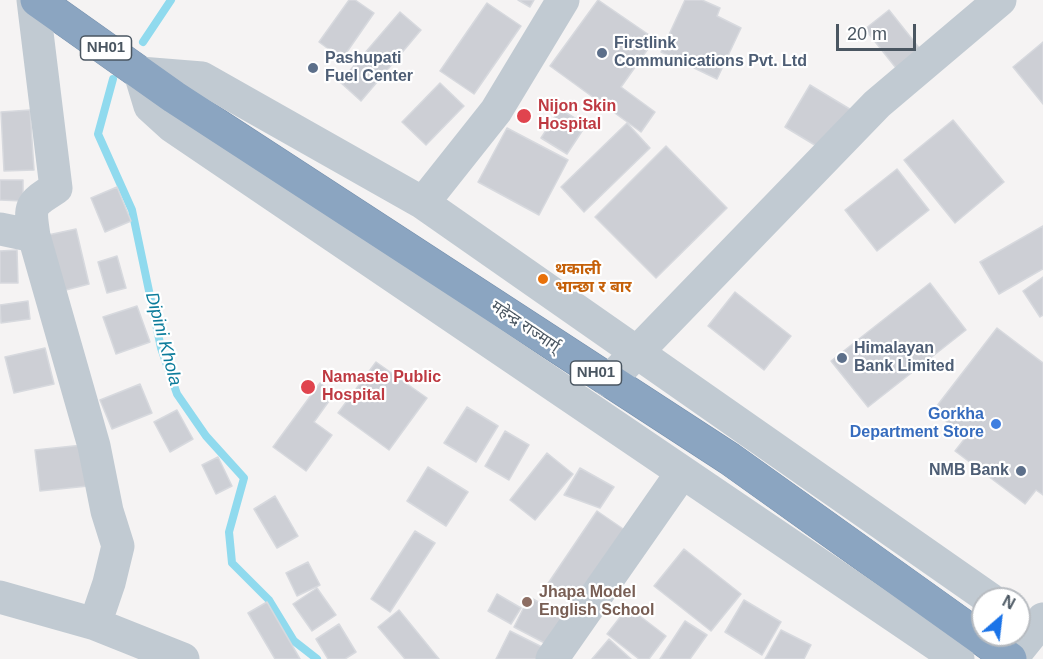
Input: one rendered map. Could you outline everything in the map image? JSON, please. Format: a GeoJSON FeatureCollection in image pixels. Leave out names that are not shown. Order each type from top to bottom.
{"type":"FeatureCollection","features":[{"type":"Feature","properties":{"kind":"highway","name":"महेन्द्र राज्मार्ग्"},"geometry":{"type":"LineString","coordinates":[[35,0],[140,73],[730,459],[1010,659]]}},
{"type":"Feature","properties":{"kind":"street"},"geometry":{"type":"LineString","coordinates":[[35,0],[57,182],[56,188],[33,204],[30,210],[34,236],[94,446],[107,511],[118,546],[109,583],[95,624]]}},
{"type":"Feature","properties":{"kind":"street"},"geometry":{"type":"LineString","coordinates":[[423,203],[496,111],[562,0]]}},
{"type":"Feature","properties":{"kind":"street"},"geometry":{"type":"LineString","coordinates":[[609,381],[877,104],[1000,0]]}},
{"type":"Feature","properties":{"kind":"street"},"geometry":{"type":"LineString","coordinates":[[958,659],[681,474],[439,304],[172,126],[150,106],[140,73],[202,78],[423,203],[973,587]]}},
{"type":"Feature","properties":{"kind":"street"},"geometry":{"type":"LineString","coordinates":[[0,229],[34,236]]}},
{"type":"Feature","properties":{"kind":"street"},"geometry":{"type":"LineString","coordinates":[[552,659],[681,474]]}},
{"type":"Feature","properties":{"kind":"street"},"geometry":{"type":"LineString","coordinates":[[0,597],[95,624],[183,659]]}},
{"type":"Feature","properties":{"kind":"street"},"geometry":{"type":"LineString","coordinates":[[1010,659],[1035,626]]}},
{"type":"Feature","properties":{"kind":"building"},"geometry":{"type":"Polygon","coordinates":[[[349,0],[355,0],[374,13],[342,59],[319,42],[349,0]]]}},
{"type":"Feature","properties":{"kind":"building"},"geometry":{"type":"Polygon","coordinates":[[[518,0],[534,0],[530,7],[518,0]]]}},
{"type":"Feature","properties":{"kind":"building","name":"Firstlink Communications Pvt. Ltd"},"geometry":{"type":"Polygon","coordinates":[[[598,0],[655,39],[621,87],[655,112],[641,132],[550,66],[598,0]]]}},
{"type":"Feature","properties":{"kind":"building"},"geometry":{"type":"Polygon","coordinates":[[[685,0],[702,0],[720,8],[717,16],[741,28],[717,79],[661,52],[685,0]]]}},
{"type":"Feature","properties":{"kind":"building"},"geometry":{"type":"Polygon","coordinates":[[[487,3],[521,26],[474,94],[440,71],[487,3]]]}},
{"type":"Feature","properties":{"kind":"building"},"geometry":{"type":"Polygon","coordinates":[[[889,10],[920,49],[896,68],[865,29],[889,10]]]}},
{"type":"Feature","properties":{"kind":"building"},"geometry":{"type":"Polygon","coordinates":[[[400,12],[421,30],[361,101],[340,82],[400,12]]]}},
{"type":"Feature","properties":{"kind":"building"},"geometry":{"type":"Polygon","coordinates":[[[1043,42],[1043,104],[1013,67],[1043,42]]]}},
{"type":"Feature","properties":{"kind":"building"},"geometry":{"type":"Polygon","coordinates":[[[440,83],[464,106],[426,145],[402,122],[440,83]]]}},
{"type":"Feature","properties":{"kind":"building"},"geometry":{"type":"Polygon","coordinates":[[[810,85],[853,111],[828,153],[785,127],[810,85]]]}},
{"type":"Feature","properties":{"kind":"building"},"geometry":{"type":"Polygon","coordinates":[[[560,109],[586,125],[567,154],[541,138],[560,109]]]}},
{"type":"Feature","properties":{"kind":"building"},"geometry":{"type":"Polygon","coordinates":[[[30,110],[34,170],[4,171],[1,112],[30,110]]]}},
{"type":"Feature","properties":{"kind":"building"},"geometry":{"type":"Polygon","coordinates":[[[953,120],[1004,182],[955,223],[904,160],[953,120]]]}},
{"type":"Feature","properties":{"kind":"building"},"geometry":{"type":"Polygon","coordinates":[[[627,123],[650,148],[584,212],[561,187],[627,123]]]}},
{"type":"Feature","properties":{"kind":"building"},"geometry":{"type":"Polygon","coordinates":[[[507,128],[568,160],[539,215],[478,182],[507,128]]]}},
{"type":"Feature","properties":{"kind":"building"},"geometry":{"type":"Polygon","coordinates":[[[666,146],[727,208],[656,278],[595,217],[666,146]]]}},
{"type":"Feature","properties":{"kind":"building"},"geometry":{"type":"Polygon","coordinates":[[[897,169],[929,210],[877,251],[845,210],[897,169]]]}},
{"type":"Feature","properties":{"kind":"building"},"geometry":{"type":"Polygon","coordinates":[[[0,180],[23,180],[23,201],[0,200],[0,180]]]}},
{"type":"Feature","properties":{"kind":"building"},"geometry":{"type":"Polygon","coordinates":[[[117,187],[131,221],[105,232],[91,198],[117,187]]]}},
{"type":"Feature","properties":{"kind":"building"},"geometry":{"type":"Polygon","coordinates":[[[1043,226],[1043,269],[999,294],[980,262],[1043,226]]]}},
{"type":"Feature","properties":{"kind":"building"},"geometry":{"type":"Polygon","coordinates":[[[76,229],[89,284],[62,291],[48,235],[76,229]]]}},
{"type":"Feature","properties":{"kind":"building"},"geometry":{"type":"Polygon","coordinates":[[[17,250],[18,283],[0,283],[0,251],[17,250]]]}},
{"type":"Feature","properties":{"kind":"building"},"geometry":{"type":"Polygon","coordinates":[[[117,256],[126,288],[107,293],[98,262],[117,256]]]}},
{"type":"Feature","properties":{"kind":"building"},"geometry":{"type":"Polygon","coordinates":[[[1043,277],[1043,315],[1040,317],[1023,291],[1043,277]]]}},
{"type":"Feature","properties":{"kind":"building"},"geometry":{"type":"Polygon","coordinates":[[[930,283],[966,330],[868,407],[831,361],[930,283]]]}},
{"type":"Feature","properties":{"kind":"building"},"geometry":{"type":"Polygon","coordinates":[[[735,292],[791,336],[764,370],[708,326],[735,292]]]}},
{"type":"Feature","properties":{"kind":"building"},"geometry":{"type":"Polygon","coordinates":[[[28,301],[30,319],[1,323],[0,305],[28,301]]]}},
{"type":"Feature","properties":{"kind":"building"},"geometry":{"type":"Polygon","coordinates":[[[137,306],[150,342],[116,354],[103,317],[137,306]]]}},
{"type":"Feature","properties":{"kind":"building","name":"Gorkha Department Store"},"geometry":{"type":"Polygon","coordinates":[[[997,328],[1043,363],[1043,495],[1036,490],[1025,504],[955,451],[966,437],[933,411],[997,328]]]}},
{"type":"Feature","properties":{"kind":"building"},"geometry":{"type":"Polygon","coordinates":[[[45,348],[54,384],[14,393],[5,357],[45,348]]]}},
{"type":"Feature","properties":{"kind":"building"},"geometry":{"type":"Polygon","coordinates":[[[376,362],[427,398],[389,450],[338,413],[376,362]]]}},
{"type":"Feature","properties":{"kind":"building"},"geometry":{"type":"Polygon","coordinates":[[[320,383],[334,394],[314,422],[332,435],[306,471],[273,447],[320,383]]]}},
{"type":"Feature","properties":{"kind":"building"},"geometry":{"type":"Polygon","coordinates":[[[140,384],[152,413],[112,429],[100,400],[140,384]]]}},
{"type":"Feature","properties":{"kind":"building"},"geometry":{"type":"Polygon","coordinates":[[[467,407],[498,426],[476,462],[444,443],[467,407]]]}},
{"type":"Feature","properties":{"kind":"building"},"geometry":{"type":"Polygon","coordinates":[[[177,410],[193,439],[170,452],[154,422],[177,410]]]}},
{"type":"Feature","properties":{"kind":"building"},"geometry":{"type":"Polygon","coordinates":[[[505,431],[529,445],[509,480],[485,466],[505,431]]]}},
{"type":"Feature","properties":{"kind":"building"},"geometry":{"type":"Polygon","coordinates":[[[83,445],[88,486],[40,491],[35,450],[83,445]]]}},
{"type":"Feature","properties":{"kind":"building"},"geometry":{"type":"Polygon","coordinates":[[[547,453],[573,474],[535,520],[510,500],[547,453]]]}},
{"type":"Feature","properties":{"kind":"building"},"geometry":{"type":"Polygon","coordinates":[[[218,457],[232,486],[216,494],[202,465],[218,457]]]}},
{"type":"Feature","properties":{"kind":"building"},"geometry":{"type":"Polygon","coordinates":[[[428,467],[468,492],[446,526],[407,501],[428,467]]]}},
{"type":"Feature","properties":{"kind":"building"},"geometry":{"type":"Polygon","coordinates":[[[580,468],[614,487],[600,508],[564,495],[580,468]]]}},
{"type":"Feature","properties":{"kind":"building"},"geometry":{"type":"Polygon","coordinates":[[[275,496],[298,536],[277,548],[254,509],[275,496]]]}},
{"type":"Feature","properties":{"kind":"building"},"geometry":{"type":"Polygon","coordinates":[[[597,511],[632,535],[582,609],[547,585],[597,511]]]}},
{"type":"Feature","properties":{"kind":"building"},"geometry":{"type":"Polygon","coordinates":[[[415,531],[435,543],[390,612],[371,599],[415,531]]]}},
{"type":"Feature","properties":{"kind":"building"},"geometry":{"type":"Polygon","coordinates":[[[684,549],[741,594],[711,631],[654,586],[684,549]]]}},
{"type":"Feature","properties":{"kind":"building"},"geometry":{"type":"Polygon","coordinates":[[[308,562],[320,585],[297,596],[286,573],[308,562]]]}},
{"type":"Feature","properties":{"kind":"building"},"geometry":{"type":"Polygon","coordinates":[[[317,588],[336,615],[312,631],[293,604],[317,588]]]}},
{"type":"Feature","properties":{"kind":"building"},"geometry":{"type":"Polygon","coordinates":[[[497,594],[521,608],[511,624],[488,611],[497,594]]]}},
{"type":"Feature","properties":{"kind":"building"},"geometry":{"type":"Polygon","coordinates":[[[529,597],[573,620],[558,650],[514,627],[529,597]]]}},
{"type":"Feature","properties":{"kind":"building"},"geometry":{"type":"Polygon","coordinates":[[[744,600],[781,622],[762,655],[725,632],[744,600]]]}},
{"type":"Feature","properties":{"kind":"building"},"geometry":{"type":"Polygon","coordinates":[[[267,602],[300,659],[275,659],[248,613],[267,602]]]}},
{"type":"Feature","properties":{"kind":"building"},"geometry":{"type":"Polygon","coordinates":[[[628,607],[666,636],[649,659],[639,659],[607,634],[628,607]]]}},
{"type":"Feature","properties":{"kind":"building"},"geometry":{"type":"Polygon","coordinates":[[[399,610],[439,659],[405,659],[378,627],[399,610]]]}},
{"type":"Feature","properties":{"kind":"building"},"geometry":{"type":"Polygon","coordinates":[[[685,621],[707,635],[690,659],[660,659],[685,621]]]}},
{"type":"Feature","properties":{"kind":"building"},"geometry":{"type":"Polygon","coordinates":[[[339,624],[356,652],[345,659],[328,659],[316,639],[339,624]]]}},
{"type":"Feature","properties":{"kind":"building"},"geometry":{"type":"Polygon","coordinates":[[[781,630],[811,645],[804,659],[765,659],[781,630]]]}},
{"type":"Feature","properties":{"kind":"building"},"geometry":{"type":"Polygon","coordinates":[[[510,631],[544,648],[538,659],[496,659],[510,631]]]}},
{"type":"Feature","properties":{"kind":"building"},"geometry":{"type":"Polygon","coordinates":[[[609,639],[631,659],[592,659],[609,639]]]}},
{"type":"Feature","properties":{"kind":"waterway","name":"Dipini Khola"},"geometry":{"type":"LineString","coordinates":[[143,42],[171,0]]}},
{"type":"Feature","properties":{"kind":"waterway","name":"Dipini Khola"},"geometry":{"type":"LineString","coordinates":[[113,79],[98,134],[132,210],[161,348],[177,394],[206,436],[244,478],[229,532],[232,563],[269,600],[294,641],[317,659]]}},
{"type":"Feature","properties":{"kind":"place","name":"Firstlink Communications Pvt. Ltd"},"geometry":{"type":"Point","coordinates":[602,53]}},
{"type":"Feature","properties":{"kind":"place","name":"Pashupati Fuel Center"},"geometry":{"type":"Point","coordinates":[313,68]}},
{"type":"Feature","properties":{"kind":"place","name":"Nijon Skin Hospital"},"geometry":{"type":"Point","coordinates":[524,116]}},
{"type":"Feature","properties":{"kind":"place","name":"थकाली भान्छा र बार"},"geometry":{"type":"Point","coordinates":[543,279]}},
{"type":"Feature","properties":{"kind":"place","name":"Himalayan Bank Limited"},"geometry":{"type":"Point","coordinates":[842,358]}},
{"type":"Feature","properties":{"kind":"place","name":"Namaste Public Hospital"},"geometry":{"type":"Point","coordinates":[308,387]}},
{"type":"Feature","properties":{"kind":"place","name":"Gorkha Department Store"},"geometry":{"type":"Point","coordinates":[996,424]}},
{"type":"Feature","properties":{"kind":"place","name":"NMB Bank"},"geometry":{"type":"Point","coordinates":[1021,471]}},
{"type":"Feature","properties":{"kind":"place","name":"Jhapa Model English School"},"geometry":{"type":"Point","coordinates":[527,602]}}]}
